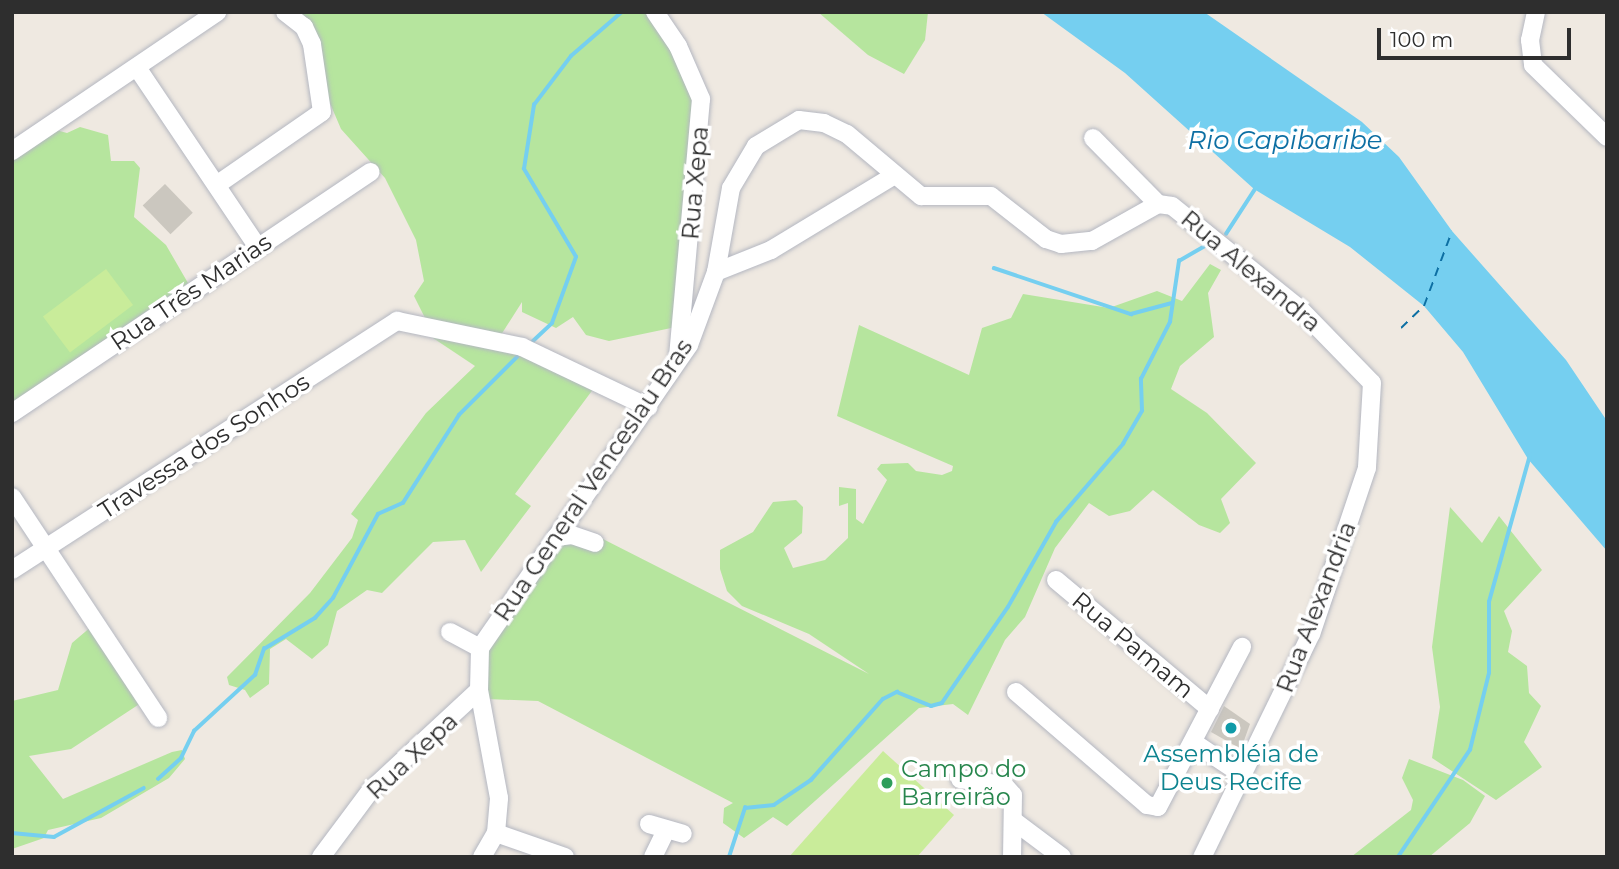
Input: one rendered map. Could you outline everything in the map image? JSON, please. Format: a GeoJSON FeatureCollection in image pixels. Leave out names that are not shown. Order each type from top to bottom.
{"type":"FeatureCollection","features":[{"type":"Feature","properties":{"kind":"street"},"geometry":{"type":"LineString","coordinates":[[12,151],[138,69],[217,12]]}},
{"type":"Feature","properties":{"kind":"street"},"geometry":{"type":"LineString","coordinates":[[218,184],[322,112],[312,44],[304,27],[285,12]]}},
{"type":"Feature","properties":{"kind":"street","name":"Rua Xepa"},"geometry":{"type":"LineString","coordinates":[[655,12],[678,46],[701,99],[677,365]]}},
{"type":"Feature","properties":{"kind":"street"},"geometry":{"type":"LineString","coordinates":[[1536,12],[1530,40],[1533,65],[1607,137]]}},
{"type":"Feature","properties":{"kind":"street"},"geometry":{"type":"LineString","coordinates":[[138,69],[218,184],[257,246]]}},
{"type":"Feature","properties":{"kind":"street","name":"Rua Alexandra"},"geometry":{"type":"LineString","coordinates":[[716,272],[731,188],[756,146],[775,131],[799,121],[824,123],[847,134],[929,200],[991,197],[1046,239],[1061,244],[1093,241],[1158,204],[1186,214],[1300,309],[1372,383]]}},
{"type":"Feature","properties":{"kind":"street"},"geometry":{"type":"LineString","coordinates":[[1093,138],[1158,204]]}},
{"type":"Feature","properties":{"kind":"street","name":"Rua Três Marias"},"geometry":{"type":"LineString","coordinates":[[12,413],[370,172]]}},
{"type":"Feature","properties":{"kind":"street"},"geometry":{"type":"LineString","coordinates":[[716,272],[771,250],[895,175]]}},
{"type":"Feature","properties":{"kind":"street","name":"Rua General Venceslau Bras"},"geometry":{"type":"LineString","coordinates":[[496,833],[498,786],[479,690],[480,648],[677,365],[716,272]]}},
{"type":"Feature","properties":{"kind":"street","name":"Travessa dos Sonhos"},"geometry":{"type":"LineString","coordinates":[[12,570],[48,550],[397,321],[522,347],[648,407]]}},
{"type":"Feature","properties":{"kind":"street","name":"Rua Alexandria"},"geometry":{"type":"LineString","coordinates":[[1202,857],[1301,658],[1360,493],[1371,448],[1372,383]]}},
{"type":"Feature","properties":{"kind":"street"},"geometry":{"type":"LineString","coordinates":[[12,497],[158,718]]}},
{"type":"Feature","properties":{"kind":"street"},"geometry":{"type":"LineString","coordinates":[[556,537],[588,535]]}},
{"type":"Feature","properties":{"kind":"street","name":"Rua Pamam"},"geometry":{"type":"LineString","coordinates":[[1056,580],[1210,709]]}},
{"type":"Feature","properties":{"kind":"street"},"geometry":{"type":"LineString","coordinates":[[450,632],[480,648]]}},
{"type":"Feature","properties":{"kind":"street"},"geometry":{"type":"LineString","coordinates":[[1016,692],[1147,805],[1158,807],[1167,799],[1242,647]]}},
{"type":"Feature","properties":{"kind":"street","name":"Rua Xepa"},"geometry":{"type":"LineString","coordinates":[[325,856],[371,790],[479,690]]}},
{"type":"Feature","properties":{"kind":"street"},"geometry":{"type":"LineString","coordinates":[[1193,742],[1244,776]]}},
{"type":"Feature","properties":{"kind":"street"},"geometry":{"type":"LineString","coordinates":[[960,779],[1008,788],[1014,821],[1012,857]]}},
{"type":"Feature","properties":{"kind":"street"},"geometry":{"type":"LineString","coordinates":[[1014,821],[1062,857]]}},
{"type":"Feature","properties":{"kind":"street"},"geometry":{"type":"LineString","coordinates":[[653,857],[666,830]]}},
{"type":"Feature","properties":{"kind":"street"},"geometry":{"type":"LineString","coordinates":[[482,857],[496,833],[565,857]]}},
{"type":"Feature","properties":{"kind":"green space"},"geometry":{"type":"Polygon","coordinates":[[[291,12],[649,12],[671,43],[694,95],[676,327],[609,341],[586,335],[573,317],[556,328],[522,312],[522,302],[499,338],[427,322],[414,296],[424,281],[416,240],[385,178],[341,129],[291,12]]]}},
{"type":"Feature","properties":{"kind":"green space"},"geometry":{"type":"Polygon","coordinates":[[[818,12],[928,12],[925,40],[904,74],[868,55],[818,12]]]}},
{"type":"Feature","properties":{"kind":"green space"},"geometry":{"type":"Polygon","coordinates":[[[80,127],[108,135],[111,161],[134,161],[140,168],[134,217],[166,245],[188,283],[12,403],[12,159],[56,130],[67,133],[80,127]]]}},
{"type":"Feature","properties":{"kind":"green space"},"geometry":{"type":"Polygon","coordinates":[[[1210,264],[1221,270],[1208,293],[1214,337],[1180,366],[1171,389],[1207,413],[1256,463],[1221,499],[1230,523],[1220,533],[1199,525],[1153,490],[1130,511],[1109,516],[1089,503],[1055,548],[1025,617],[1005,640],[968,715],[953,704],[919,708],[787,826],[773,817],[744,838],[723,823],[724,808],[733,803],[538,701],[488,699],[483,657],[565,539],[597,536],[869,674],[809,634],[742,606],[727,591],[720,569],[720,550],[753,532],[773,502],[796,500],[803,507],[802,533],[784,548],[793,568],[825,560],[848,538],[848,503],[839,506],[839,487],[856,489],[856,519],[863,524],[887,480],[877,469],[881,464],[908,463],[916,471],[942,475],[952,471],[953,466],[837,416],[859,325],[969,375],[982,328],[1011,318],[1023,294],[1109,308],[1157,291],[1182,301],[1210,264]]]}},
{"type":"Feature","properties":{"kind":"green space"},"geometry":{"type":"Polygon","coordinates":[[[106,269],[133,305],[70,352],[43,317],[106,269]]]}},
{"type":"Feature","properties":{"kind":"green space"},"geometry":{"type":"Polygon","coordinates":[[[424,332],[499,347],[597,384],[515,494],[531,506],[481,572],[465,540],[433,542],[382,593],[367,590],[337,611],[328,645],[312,659],[286,639],[270,649],[269,684],[250,698],[245,690],[229,685],[227,677],[310,593],[352,538],[358,520],[351,514],[426,413],[475,366],[424,332]]]}},
{"type":"Feature","properties":{"kind":"green space"},"geometry":{"type":"Polygon","coordinates":[[[1450,507],[1482,543],[1499,516],[1542,570],[1504,611],[1512,631],[1508,652],[1527,666],[1529,693],[1541,706],[1524,742],[1542,767],[1496,800],[1432,758],[1440,707],[1432,647],[1450,507]]]}},
{"type":"Feature","properties":{"kind":"green space"},"geometry":{"type":"Polygon","coordinates":[[[92,626],[144,701],[71,749],[29,756],[63,799],[172,752],[182,750],[185,759],[169,778],[101,818],[48,830],[44,838],[12,849],[12,701],[58,690],[72,643],[92,626]]]}},
{"type":"Feature","properties":{"kind":"green space","name":"Campo do Barreirão"},"geometry":{"type":"Polygon","coordinates":[[[883,751],[954,815],[917,857],[789,857],[883,751]]]}},
{"type":"Feature","properties":{"kind":"green space"},"geometry":{"type":"Polygon","coordinates":[[[1409,759],[1463,780],[1485,796],[1470,823],[1429,857],[1351,857],[1411,810],[1413,800],[1402,778],[1409,759]]]}},
{"type":"Feature","properties":{"kind":"water","name":"Rio Capibaribe"},"geometry":{"type":"Polygon","coordinates":[[[1041,12],[1204,12],[1362,122],[1399,157],[1452,231],[1566,360],[1607,421],[1607,551],[1528,459],[1463,352],[1424,306],[1350,247],[1254,189],[1125,73],[1041,12]]]}},
{"type":"Feature","properties":{"kind":"building"},"geometry":{"type":"Polygon","coordinates":[[[165,184],[193,213],[170,234],[143,206],[165,184]]]}},
{"type":"Feature","properties":{"kind":"building","name":"Assembléia de Deus Recife"},"geometry":{"type":"Polygon","coordinates":[[[1224,706],[1250,724],[1241,749],[1211,732],[1224,706]]]}},
{"type":"Feature","properties":{"kind":"waterway"},"geometry":{"type":"LineString","coordinates":[[533,341],[552,323],[576,257],[524,169],[534,105],[571,56],[622,12]]}},
{"type":"Feature","properties":{"kind":"waterway"},"geometry":{"type":"LineString","coordinates":[[1226,234],[1257,186]]}},
{"type":"Feature","properties":{"kind":"waterway"},"geometry":{"type":"LineString","coordinates":[[729,857],[745,808],[774,805],[811,780],[883,699],[897,692],[931,706],[942,703],[1008,607],[1056,522],[1123,444],[1142,411],[1141,379],[1170,322],[1179,261],[1207,245]]}},
{"type":"Feature","properties":{"kind":"waterway"},"geometry":{"type":"LineString","coordinates":[[994,268],[1131,314],[1172,303]]}},
{"type":"Feature","properties":{"kind":"waterway"},"geometry":{"type":"LineString","coordinates":[[158,779],[181,758],[194,731],[255,675],[264,649],[315,618],[333,598],[378,514],[403,503],[459,415],[517,357]]}},
{"type":"Feature","properties":{"kind":"waterway"},"geometry":{"type":"LineString","coordinates":[[1398,857],[1470,750],[1489,673],[1489,602],[1530,455]]}},
{"type":"Feature","properties":{"kind":"waterway"},"geometry":{"type":"LineString","coordinates":[[12,833],[54,837],[144,788]]}},
{"type":"Feature","properties":{"kind":"ferry route"},"geometry":{"type":"LineString","coordinates":[[1401,328],[1424,306],[1452,231]]}},
{"type":"Feature","properties":{"kind":"place","name":"Assembléia de Deus Recife"},"geometry":{"type":"Point","coordinates":[1231,728]}},
{"type":"Feature","properties":{"kind":"place","name":"Campo do Barreirão"},"geometry":{"type":"Point","coordinates":[887,783]}}]}
